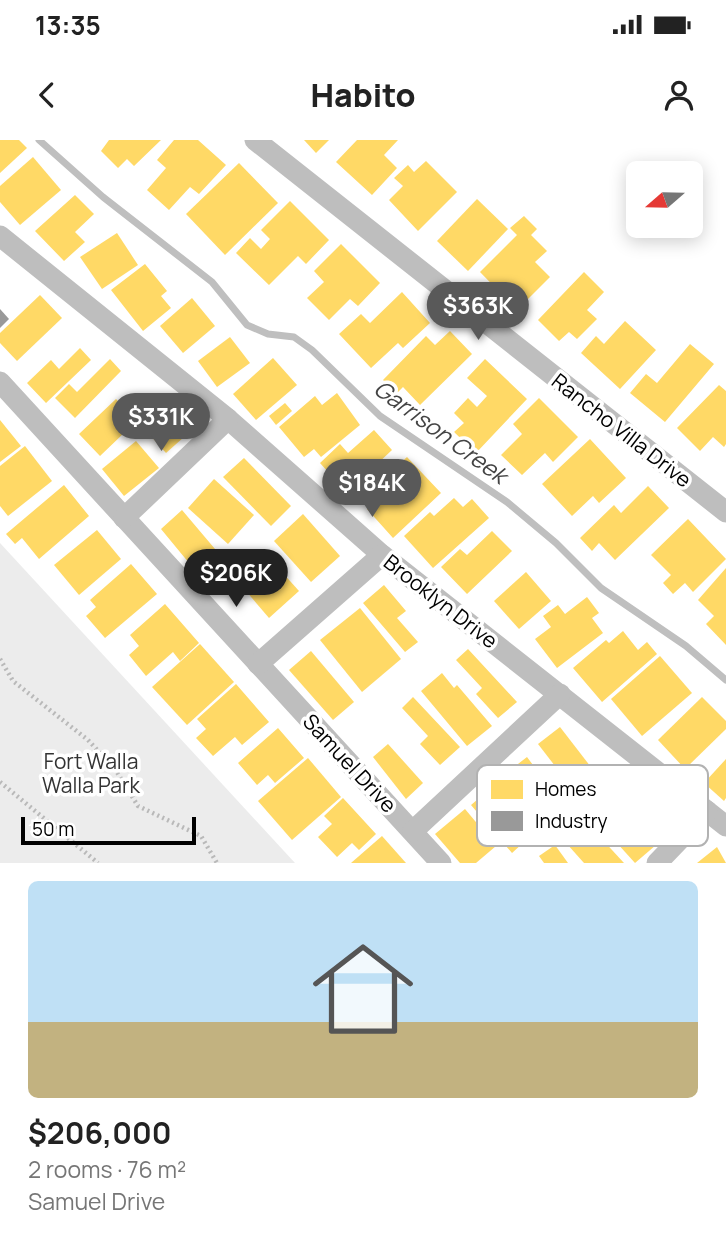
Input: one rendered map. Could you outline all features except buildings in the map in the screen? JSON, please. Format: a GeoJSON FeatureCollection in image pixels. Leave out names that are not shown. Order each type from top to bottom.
{"type":"FeatureCollection","features":[{"type":"Feature","properties":{"kind":"street","name":"Rancho Villa Drive"},"geometry":{"type":"LineString","coordinates":[[255,140],[726,512]]}},
{"type":"Feature","properties":{"kind":"street","name":"Brooklyn Drive"},"geometry":{"type":"LineString","coordinates":[[0,236],[228,419],[382,555],[649,765]]}},
{"type":"Feature","properties":{"kind":"street","name":"Samuel Drive"},"geometry":{"type":"LineString","coordinates":[[0,382],[441,863]]}},
{"type":"Feature","properties":{"kind":"street"},"geometry":{"type":"LineString","coordinates":[[124,518],[228,419]]}},
{"type":"Feature","properties":{"kind":"street"},"geometry":{"type":"LineString","coordinates":[[258,664],[382,555]]}},
{"type":"Feature","properties":{"kind":"street"},"geometry":{"type":"LineString","coordinates":[[484,765],[560,694]]}},
{"type":"Feature","properties":{"kind":"street"},"geometry":{"type":"LineString","coordinates":[[413,831],[477,771]]}},
{"type":"Feature","properties":{"kind":"street","name":"Brooklyn Drive"},"geometry":{"type":"LineString","coordinates":[[708,812],[726,826]]}},
{"type":"Feature","properties":{"kind":"street"},"geometry":{"type":"LineString","coordinates":[[657,863],[673,846]]}},
{"type":"Feature","properties":{"kind":"path"},"geometry":{"type":"LineString","coordinates":[[0,659],[13,681],[88,740],[116,769],[138,806],[201,836],[217,863]]}},
{"type":"Feature","properties":{"kind":"path"},"geometry":{"type":"LineString","coordinates":[[0,782],[98,863]]}},
{"type":"Feature","properties":{"kind":"green space","name":"Fort Walla Walla Park"},"geometry":{"type":"Polygon","coordinates":[[[0,543],[295,863],[0,863],[0,543]]]}},
{"type":"Feature","properties":{"kind":"waterway","name":"Garrison Creek"},"geometry":{"type":"LineString","coordinates":[[39,140],[103,197],[212,282],[247,325],[268,334],[294,337],[312,350],[380,416],[507,502],[556,543],[601,588],[686,646],[726,680]]}}]}
